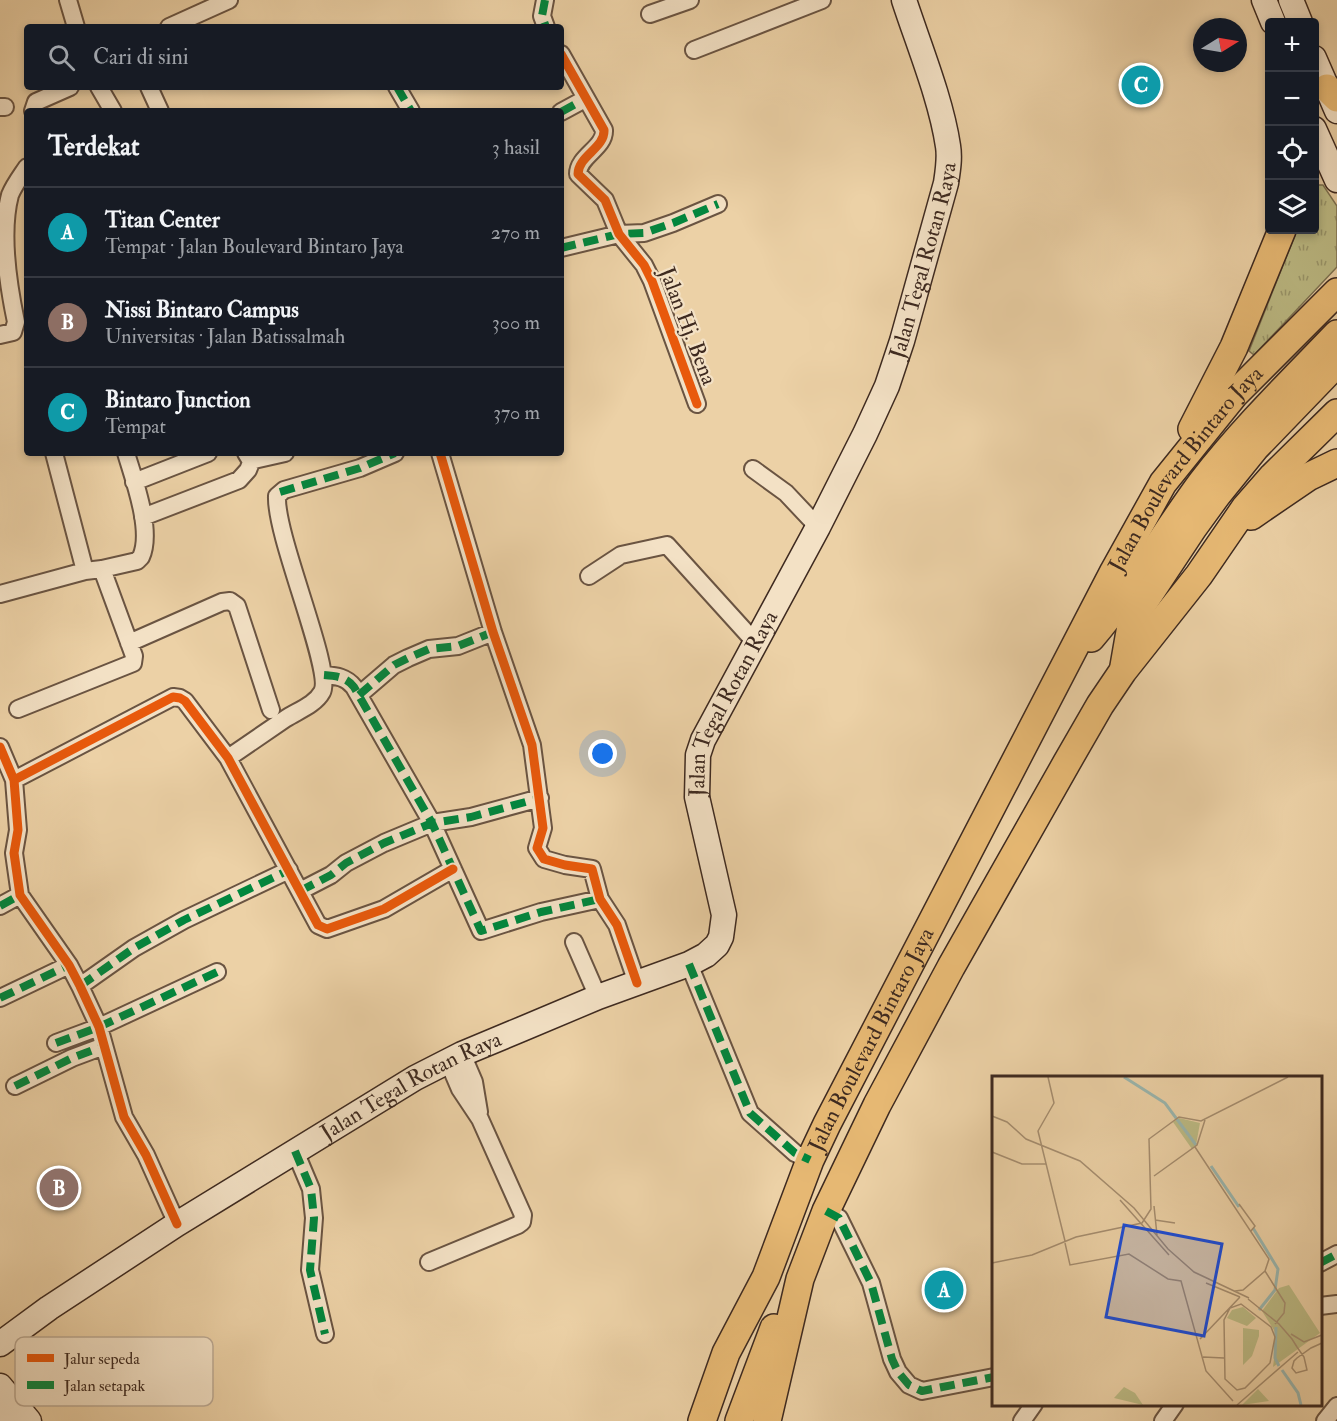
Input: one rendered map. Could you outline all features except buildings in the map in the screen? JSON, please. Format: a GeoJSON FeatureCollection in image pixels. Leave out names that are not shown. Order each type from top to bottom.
{"type":"FeatureCollection","features":[{"type":"Feature","properties":{"kind":"main road","name":"Jalan Tegal Rotan Raya"},"geometry":{"type":"LineString","coordinates":[[0,1344],[49,1308],[177,1224],[409,1082],[455,1058],[598,997],[689,964],[706,955],[717,945],[721,937],[724,915],[697,797],[698,755],[702,740],[818,527],[887,386],[902,341],[946,183],[949,163],[941,113],[904,0]]}},
{"type":"Feature","properties":{"kind":"main road"},"geometry":{"type":"LineString","coordinates":[[1264,0],[1271,18]]}},
{"type":"Feature","properties":{"kind":"main road"},"geometry":{"type":"LineString","coordinates":[[1291,0],[1298,18]]}},
{"type":"Feature","properties":{"kind":"main road"},"geometry":{"type":"LineString","coordinates":[[1319,68],[1334,99]]}},
{"type":"Feature","properties":{"kind":"main road"},"geometry":{"type":"LineString","coordinates":[[1319,140],[1337,180]]}},
{"type":"Feature","properties":{"kind":"main road"},"geometry":{"type":"LineString","coordinates":[[1163,483],[1234,347],[1280,234]]}},
{"type":"Feature","properties":{"kind":"main road","name":"Jalan Boulevard Bintaro Jaya"},"geometry":{"type":"LineString","coordinates":[[702,1421],[726,1353],[766,1277],[810,1160],[827,1124],[1109,581],[1163,483],[1234,395],[1337,292]]}},
{"type":"Feature","properties":{"kind":"main road","name":"Jalan Boulevard Bintaro Jaya"},"geometry":{"type":"LineString","coordinates":[[1123,671],[1132,620],[1178,515],[1228,450],[1337,334]]}},
{"type":"Feature","properties":{"kind":"main road","name":"Jalan Boulevard Bintaro Jaya"},"geometry":{"type":"LineString","coordinates":[[1064,669],[1234,474],[1337,363]]}},
{"type":"Feature","properties":{"kind":"main road","name":"Jalan Boulevard Bintaro Jaya"},"geometry":{"type":"LineString","coordinates":[[767,1421],[800,1279],[826,1211],[877,1105],[1080,739],[1123,671],[1227,536],[1245,508],[1273,476],[1337,413]]}},
{"type":"Feature","properties":{"kind":"main road"},"geometry":{"type":"LineString","coordinates":[[1227,536],[1258,510],[1294,486],[1337,463]]}},
{"type":"Feature","properties":{"kind":"main road"},"geometry":{"type":"LineString","coordinates":[[721,1421],[744,1341],[766,1277]]}},
{"type":"Feature","properties":{"kind":"main road"},"geometry":{"type":"LineString","coordinates":[[739,1421],[775,1327],[800,1279]]}},
{"type":"Feature","properties":{"kind":"main road"},"geometry":{"type":"LineString","coordinates":[[0,1386],[15,1404]]}},
{"type":"Feature","properties":{"kind":"main road"},"geometry":{"type":"LineString","coordinates":[[17,1406],[29,1421]]}},
{"type":"Feature","properties":{"kind":"main road"},"geometry":{"type":"LineString","coordinates":[[0,1417],[3,1421]]}},
{"type":"Feature","properties":{"kind":"street"},"geometry":{"type":"LineString","coordinates":[[68,0],[75,24]]}},
{"type":"Feature","properties":{"kind":"street"},"geometry":{"type":"LineString","coordinates":[[176,24],[229,0]]}},
{"type":"Feature","properties":{"kind":"street"},"geometry":{"type":"LineString","coordinates":[[544,0],[542,16],[545,24]]}},
{"type":"Feature","properties":{"kind":"street"},"geometry":{"type":"LineString","coordinates":[[650,14],[690,0]]}},
{"type":"Feature","properties":{"kind":"street"},"geometry":{"type":"LineString","coordinates":[[694,50],[822,0]]}},
{"type":"Feature","properties":{"kind":"street","name":"Jalan Hj. Bena"},"geometry":{"type":"LineString","coordinates":[[564,60],[603,128],[604,135],[579,167],[578,174],[605,200],[619,234],[652,280],[697,404]]}},
{"type":"Feature","properties":{"kind":"street"},"geometry":{"type":"LineString","coordinates":[[34,108],[36,102],[63,90]]}},
{"type":"Feature","properties":{"kind":"street"},"geometry":{"type":"LineString","coordinates":[[101,90],[111,108]]}},
{"type":"Feature","properties":{"kind":"street"},"geometry":{"type":"LineString","coordinates":[[150,90],[158,108]]}},
{"type":"Feature","properties":{"kind":"street"},"geometry":{"type":"LineString","coordinates":[[399,90],[408,108]]}},
{"type":"Feature","properties":{"kind":"street"},"geometry":{"type":"LineString","coordinates":[[564,110],[585,99]]}},
{"type":"Feature","properties":{"kind":"street"},"geometry":{"type":"LineString","coordinates":[[0,335],[12,332],[16,322],[3,253],[6,206],[24,172]]}},
{"type":"Feature","properties":{"kind":"street"},"geometry":{"type":"LineString","coordinates":[[564,247],[619,234],[644,233],[718,204]]}},
{"type":"Feature","properties":{"kind":"street"},"geometry":{"type":"LineString","coordinates":[[55,456],[85,571]]}},
{"type":"Feature","properties":{"kind":"street"},"geometry":{"type":"LineString","coordinates":[[0,594],[85,571],[102,570],[137,561],[141,557],[145,538],[143,517],[127,456]]}},
{"type":"Feature","properties":{"kind":"street"},"geometry":{"type":"LineString","coordinates":[[134,482],[200,456]]}},
{"type":"Feature","properties":{"kind":"street"},"geometry":{"type":"LineString","coordinates":[[143,517],[239,480],[248,470],[249,456]]}},
{"type":"Feature","properties":{"kind":"street"},"geometry":{"type":"LineString","coordinates":[[228,758],[309,704],[322,693],[325,682],[281,531],[277,496],[284,490],[360,468],[388,456]]}},
{"type":"Feature","properties":{"kind":"street"},"geometry":{"type":"LineString","coordinates":[[441,456],[493,632],[532,745],[543,828],[537,848],[544,859],[592,869],[600,899],[617,925],[637,983]]}},
{"type":"Feature","properties":{"kind":"street"},"geometry":{"type":"LineString","coordinates":[[753,469],[786,493],[818,527]]}},
{"type":"Feature","properties":{"kind":"street"},"geometry":{"type":"LineString","coordinates":[[589,576],[621,555],[667,545],[754,641]]}},
{"type":"Feature","properties":{"kind":"street"},"geometry":{"type":"LineString","coordinates":[[18,709],[133,663],[134,656],[102,570]]}},
{"type":"Feature","properties":{"kind":"street"},"geometry":{"type":"LineString","coordinates":[[129,643],[222,602],[230,601],[237,606],[271,710]]}},
{"type":"Feature","properties":{"kind":"street"},"geometry":{"type":"LineString","coordinates":[[359,695],[394,665],[408,658],[429,649],[458,646],[493,632]]}},
{"type":"Feature","properties":{"kind":"street"},"geometry":{"type":"LineString","coordinates":[[324,675],[349,681],[359,695],[432,823],[481,931],[541,912],[600,899]]}},
{"type":"Feature","properties":{"kind":"street"},"geometry":{"type":"LineString","coordinates":[[14,780],[173,697],[180,698],[185,701],[228,758],[318,925],[327,929],[384,909],[453,869]]}},
{"type":"Feature","properties":{"kind":"street"},"geometry":{"type":"LineString","coordinates":[[0,747],[14,780],[18,830],[14,853],[21,895],[69,965],[80,986],[99,1027],[124,1117],[146,1155],[177,1224]]}},
{"type":"Feature","properties":{"kind":"street"},"geometry":{"type":"LineString","coordinates":[[300,891],[375,848],[432,823],[471,817],[540,798]]}},
{"type":"Feature","properties":{"kind":"street"},"geometry":{"type":"LineString","coordinates":[[80,986],[134,948],[184,920],[289,870]]}},
{"type":"Feature","properties":{"kind":"street"},"geometry":{"type":"LineString","coordinates":[[0,906],[21,895]]}},
{"type":"Feature","properties":{"kind":"street"},"geometry":{"type":"LineString","coordinates":[[574,942],[598,997]]}},
{"type":"Feature","properties":{"kind":"street"},"geometry":{"type":"LineString","coordinates":[[689,964],[750,1113],[795,1153],[810,1160]]}},
{"type":"Feature","properties":{"kind":"street"},"geometry":{"type":"LineString","coordinates":[[0,998],[69,965]]}},
{"type":"Feature","properties":{"kind":"street"},"geometry":{"type":"LineString","coordinates":[[56,1043],[99,1027],[217,972]]}},
{"type":"Feature","properties":{"kind":"street"},"geometry":{"type":"LineString","coordinates":[[15,1086],[72,1058],[104,1046]]}},
{"type":"Feature","properties":{"kind":"street"},"geometry":{"type":"LineString","coordinates":[[429,1262],[518,1226],[522,1222],[523,1215],[480,1119],[460,1089],[455,1058]]}},
{"type":"Feature","properties":{"kind":"street"},"geometry":{"type":"LineString","coordinates":[[295,1151],[311,1189],[314,1218],[310,1270],[325,1334]]}},
{"type":"Feature","properties":{"kind":"street"},"geometry":{"type":"LineString","coordinates":[[826,1211],[838,1218],[871,1283],[892,1359],[898,1372],[909,1385],[921,1391],[992,1377]]}},
{"type":"Feature","properties":{"kind":"street"},"geometry":{"type":"LineString","coordinates":[[1322,1262],[1337,1254]]}},
{"type":"Feature","properties":{"kind":"street"},"geometry":{"type":"LineString","coordinates":[[1322,1306],[1337,1304]]}},
{"type":"Feature","properties":{"kind":"street"},"geometry":{"type":"LineString","coordinates":[[1022,1421],[1033,1406]]}},
{"type":"Feature","properties":{"kind":"street"},"geometry":{"type":"LineString","coordinates":[[1163,1421],[1174,1406]]}},
{"type":"Feature","properties":{"kind":"street"},"geometry":{"type":"LineString","coordinates":[[1325,1421],[1337,1406]]}},
{"type":"Feature","properties":{"kind":"green space"},"geometry":{"type":"Polygon","coordinates":[[[1319,185],[1323,185],[1337,206],[1337,267],[1254,355],[1249,351],[1295,234],[1319,234],[1319,185]]]}},
{"type":"Feature","properties":{"kind":"marked path"},"geometry":{"type":"LineString","coordinates":[[545,0],[542,16],[545,24]]}},
{"type":"Feature","properties":{"kind":"marked path"},"geometry":{"type":"LineString","coordinates":[[399,90],[409,108]]}},
{"type":"Feature","properties":{"kind":"marked path"},"geometry":{"type":"LineString","coordinates":[[564,110],[585,99]]}},
{"type":"Feature","properties":{"kind":"marked path"},"geometry":{"type":"LineString","coordinates":[[564,247],[619,234],[644,233],[718,204]]}},
{"type":"Feature","properties":{"kind":"marked path"},"geometry":{"type":"LineString","coordinates":[[280,492],[360,468],[388,456]]}},
{"type":"Feature","properties":{"kind":"marked path"},"geometry":{"type":"LineString","coordinates":[[359,695],[394,665],[408,658],[429,649],[458,646],[493,632]]}},
{"type":"Feature","properties":{"kind":"marked path"},"geometry":{"type":"LineString","coordinates":[[324,675],[341,678],[354,687],[432,823],[481,931],[541,912],[600,899]]}},
{"type":"Feature","properties":{"kind":"marked path"},"geometry":{"type":"LineString","coordinates":[[300,891],[384,843],[432,823],[471,817],[540,798]]}},
{"type":"Feature","properties":{"kind":"marked path"},"geometry":{"type":"LineString","coordinates":[[80,986],[134,948],[184,920],[289,870]]}},
{"type":"Feature","properties":{"kind":"marked path"},"geometry":{"type":"LineString","coordinates":[[0,906],[20,895]]}},
{"type":"Feature","properties":{"kind":"marked path"},"geometry":{"type":"LineString","coordinates":[[689,964],[750,1113],[795,1153],[810,1160]]}},
{"type":"Feature","properties":{"kind":"marked path"},"geometry":{"type":"LineString","coordinates":[[0,998],[69,965]]}},
{"type":"Feature","properties":{"kind":"marked path"},"geometry":{"type":"LineString","coordinates":[[56,1043],[99,1027],[217,972]]}},
{"type":"Feature","properties":{"kind":"marked path"},"geometry":{"type":"LineString","coordinates":[[15,1086],[72,1058],[104,1046]]}},
{"type":"Feature","properties":{"kind":"marked path"},"geometry":{"type":"LineString","coordinates":[[295,1151],[311,1189],[314,1218],[310,1270],[325,1334]]}},
{"type":"Feature","properties":{"kind":"marked path"},"geometry":{"type":"LineString","coordinates":[[826,1211],[839,1218],[871,1283],[892,1359],[898,1372],[909,1385],[922,1391],[992,1377]]}},
{"type":"Feature","properties":{"kind":"marked path"},"geometry":{"type":"LineString","coordinates":[[1322,1262],[1337,1254]]}},
{"type":"Feature","properties":{"kind":"cycle path"},"geometry":{"type":"LineString","coordinates":[[564,59],[604,130],[600,142],[582,162],[578,174],[605,200],[619,234],[644,265],[697,404]]}},
{"type":"Feature","properties":{"kind":"cycle path"},"geometry":{"type":"LineString","coordinates":[[441,456],[493,632],[532,745],[543,828],[537,848],[544,859],[592,869],[600,899],[617,925],[637,983]]}},
{"type":"Feature","properties":{"kind":"cycle path"},"geometry":{"type":"LineString","coordinates":[[14,780],[173,697],[180,698],[185,701],[228,758],[318,925],[327,929],[384,909],[453,869]]}},
{"type":"Feature","properties":{"kind":"cycle path"},"geometry":{"type":"LineString","coordinates":[[0,747],[14,780],[18,830],[14,853],[20,895],[69,965],[80,986],[99,1027],[124,1117],[146,1155],[177,1224]]}},
{"type":"Feature","properties":{"kind":"place","name":"Bintaro Junction"},"geometry":{"type":"Point","coordinates":[1141,85]}},
{"type":"Feature","properties":{"kind":"place","name":"Nissi Bintaro Campus"},"geometry":{"type":"Point","coordinates":[59,1188]}},
{"type":"Feature","properties":{"kind":"place","name":"Titan Center"},"geometry":{"type":"Point","coordinates":[944,1290]}}]}
